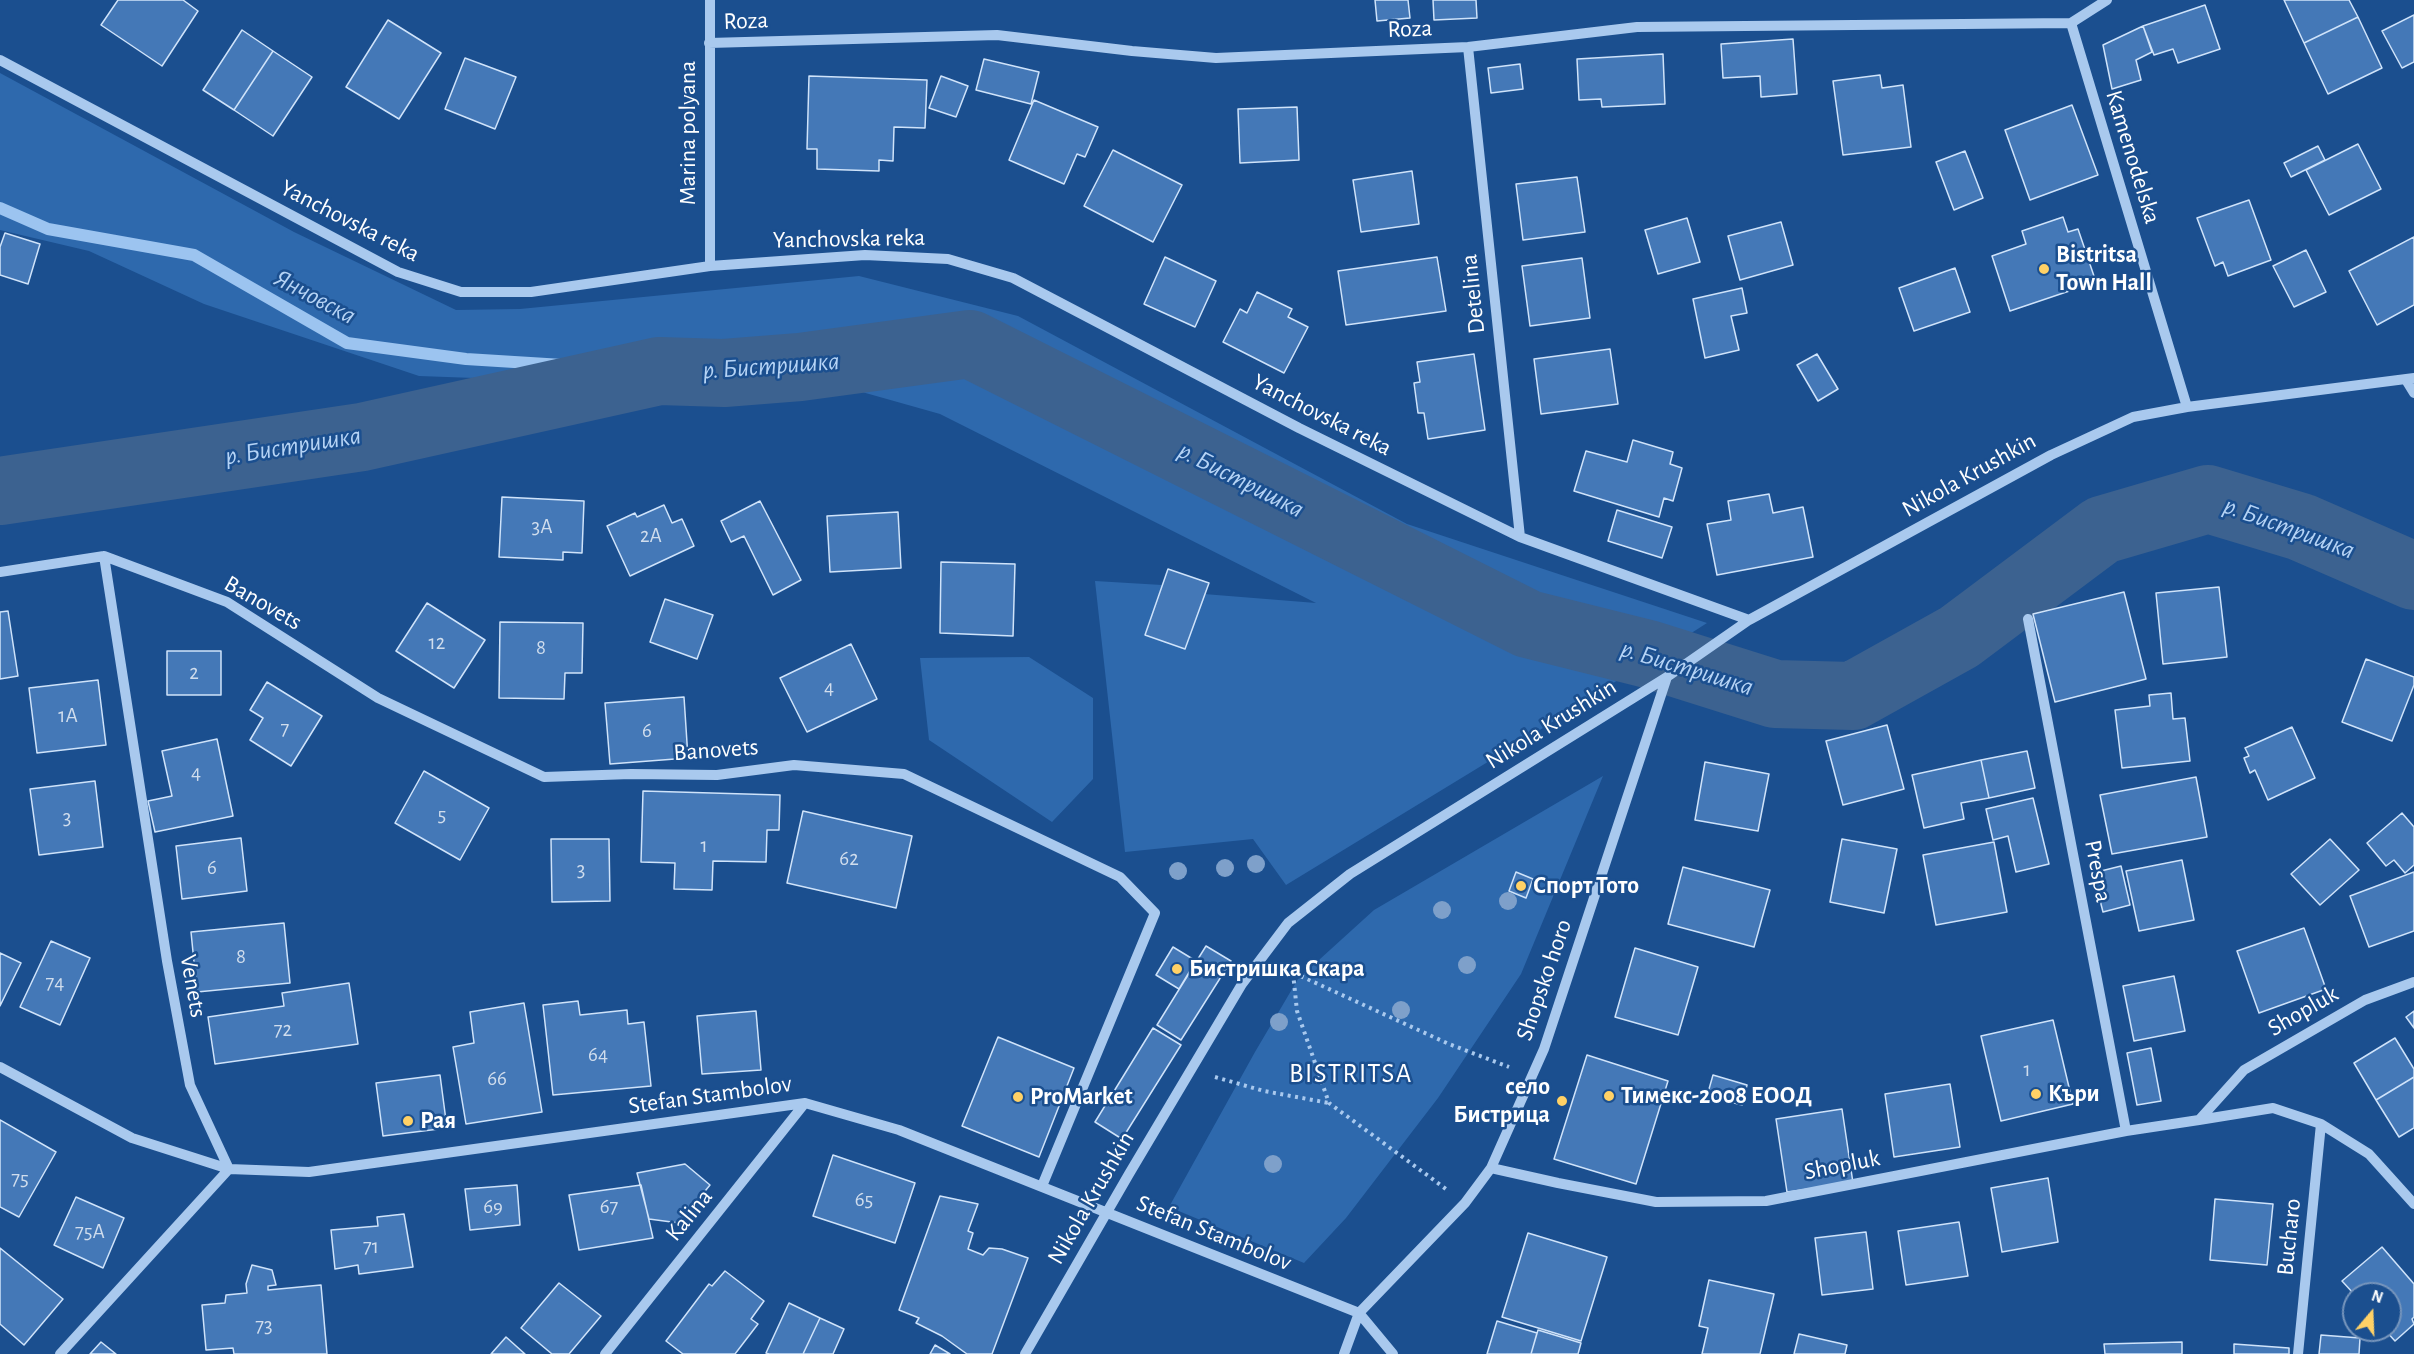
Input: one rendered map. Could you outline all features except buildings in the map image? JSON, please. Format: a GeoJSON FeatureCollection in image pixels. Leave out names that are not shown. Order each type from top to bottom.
{"type":"FeatureCollection","features":[{"type":"Feature","properties":{"kind":"street","name":"Marina polyana"},"geometry":{"type":"LineString","coordinates":[[710,0],[708,43],[710,266]]}},
{"type":"Feature","properties":{"kind":"street"},"geometry":{"type":"LineString","coordinates":[[2071,23],[2107,0]]}},
{"type":"Feature","properties":{"kind":"street","name":"Roza"},"geometry":{"type":"LineString","coordinates":[[708,43],[997,35],[1132,51],[1216,58],[1468,47],[1637,27],[2071,23]]}},
{"type":"Feature","properties":{"kind":"street","name":"Kamenodelska"},"geometry":{"type":"LineString","coordinates":[[2071,23],[2187,407]]}},
{"type":"Feature","properties":{"kind":"street","name":"Detelina"},"geometry":{"type":"LineString","coordinates":[[1468,47],[1520,537]]}},
{"type":"Feature","properties":{"kind":"street","name":"Yanchovska reka"},"geometry":{"type":"LineString","coordinates":[[0,60],[398,272],[461,292],[531,291],[710,266],[865,255],[948,259],[1013,278],[1299,428],[1520,537],[1749,620]]}},
{"type":"Feature","properties":{"kind":"street"},"geometry":{"type":"LineString","coordinates":[[2410,379],[2414,393]]}},
{"type":"Feature","properties":{"kind":"street","name":"Nikola Krushkin"},"geometry":{"type":"LineString","coordinates":[[1025,1354],[1242,984],[1288,923],[1350,874],[1667,677],[1749,620],[2051,454],[2133,417],[2187,407],[2410,379]]}},
{"type":"Feature","properties":{"kind":"street"},"geometry":{"type":"LineString","coordinates":[[0,572],[104,555]]}},
{"type":"Feature","properties":{"kind":"street","name":"Venets"},"geometry":{"type":"LineString","coordinates":[[104,555],[167,961],[190,1085],[229,1169]]}},
{"type":"Feature","properties":{"kind":"street","name":"Banovets"},"geometry":{"type":"LineString","coordinates":[[104,555],[227,602],[378,698],[544,777],[631,774],[717,775],[794,765],[904,774],[1120,877],[1155,913],[1042,1186]]}},
{"type":"Feature","properties":{"kind":"street","name":"Prespa"},"geometry":{"type":"LineString","coordinates":[[2028,619],[2126,1131]]}},
{"type":"Feature","properties":{"kind":"street","name":"Shopsko horo"},"geometry":{"type":"LineString","coordinates":[[1344,1354],[1359,1313],[1465,1203],[1491,1168],[1548,1038],[1667,677]]}},
{"type":"Feature","properties":{"kind":"street","name":"Shopluk"},"geometry":{"type":"LineString","coordinates":[[2199,1120],[2244,1070],[2364,1000],[2414,982]]}},
{"type":"Feature","properties":{"kind":"street","name":"Stefan Stambolov"},"geometry":{"type":"LineString","coordinates":[[0,1067],[132,1138],[229,1169],[309,1172],[805,1103],[899,1130],[1359,1313],[1393,1354]]}},
{"type":"Feature","properties":{"kind":"street","name":"Kalina"},"geometry":{"type":"LineString","coordinates":[[605,1354],[805,1103]]}},
{"type":"Feature","properties":{"kind":"street","name":"Shopluk"},"geometry":{"type":"LineString","coordinates":[[1491,1168],[1656,1202],[1766,1201],[2126,1131],[2273,1108],[2321,1124],[2369,1154],[2414,1204]]}},
{"type":"Feature","properties":{"kind":"street","name":"Bucharo"},"geometry":{"type":"LineString","coordinates":[[2298,1354],[2321,1124]]}},
{"type":"Feature","properties":{"kind":"street"},"geometry":{"type":"LineString","coordinates":[[60,1354],[229,1169]]}},
{"type":"Feature","properties":{"kind":"path"},"geometry":{"type":"LineString","coordinates":[[1329,1103],[1297,1011],[1293,973],[1449,1044],[1532,1076]]}},
{"type":"Feature","properties":{"kind":"path"},"geometry":{"type":"LineString","coordinates":[[1191,1071],[1263,1091],[1329,1103],[1465,1203]]}},
{"type":"Feature","properties":{"kind":"shaded area"},"geometry":{"type":"Polygon","coordinates":[[[0,73],[294,232],[456,310],[520,309],[859,276],[1018,316],[1407,524],[1707,623],[1532,735],[1286,885],[1253,839],[1125,852],[1095,581],[1162,585],[1145,635],[1185,649],[1204,594],[1316,603],[940,414],[862,392],[419,376],[204,304],[89,251],[0,230],[0,73]]]}},
{"type":"Feature","properties":{"kind":"shaded area"},"geometry":{"type":"Polygon","coordinates":[[[1029,657],[1093,698],[1093,779],[1052,822],[929,740],[920,658],[1029,657]]]}},
{"type":"Feature","properties":{"kind":"shaded area"},"geometry":{"type":"Polygon","coordinates":[[[1603,776],[1521,974],[1438,1098],[1346,1218],[1304,1263],[1169,1207],[1298,979],[1374,910],[1603,776]]]}},
{"type":"Feature","properties":{"kind":"waterway","name":"Янчовска"},"geometry":{"type":"LineString","coordinates":[[0,208],[48,229],[194,255],[347,343],[466,359],[659,371]]}},
{"type":"Feature","properties":{"kind":"waterway","name":"р. Бистришка"},"geometry":{"type":"LineString","coordinates":[[0,491],[362,437],[659,371],[724,373],[800,367],[970,344],[1528,624],[1648,654],[1775,694],[1853,696],[1959,637],[2102,530],[2208,499],[2301,527],[2414,576]]}},
{"type":"Feature","properties":{"kind":"place","name":"Bistritsa Town Hall"},"geometry":{"type":"Point","coordinates":[2044,269]}},
{"type":"Feature","properties":{"kind":"place","name":"Спорт Тото"},"geometry":{"type":"Point","coordinates":[1521,886]}},
{"type":"Feature","properties":{"kind":"place","name":"Бистришка Скара"},"geometry":{"type":"Point","coordinates":[1177,969]}},
{"type":"Feature","properties":{"kind":"place","name":"Къри"},"geometry":{"type":"Point","coordinates":[2036,1094]}},
{"type":"Feature","properties":{"kind":"place","name":"Тимекс-2008 ЕООД"},"geometry":{"type":"Point","coordinates":[1609,1096]}},
{"type":"Feature","properties":{"kind":"place","name":"ProMarket"},"geometry":{"type":"Point","coordinates":[1018,1097]}},
{"type":"Feature","properties":{"kind":"place","name":"село Бистрица"},"geometry":{"type":"Point","coordinates":[1562,1101]}},
{"type":"Feature","properties":{"kind":"place","name":"Рая"},"geometry":{"type":"Point","coordinates":[408,1121]}},
{"type":"Feature","properties":{"kind":"district","name":"BISTRITSA"},"geometry":{"type":"Point","coordinates":[1351,1074]}}]}
